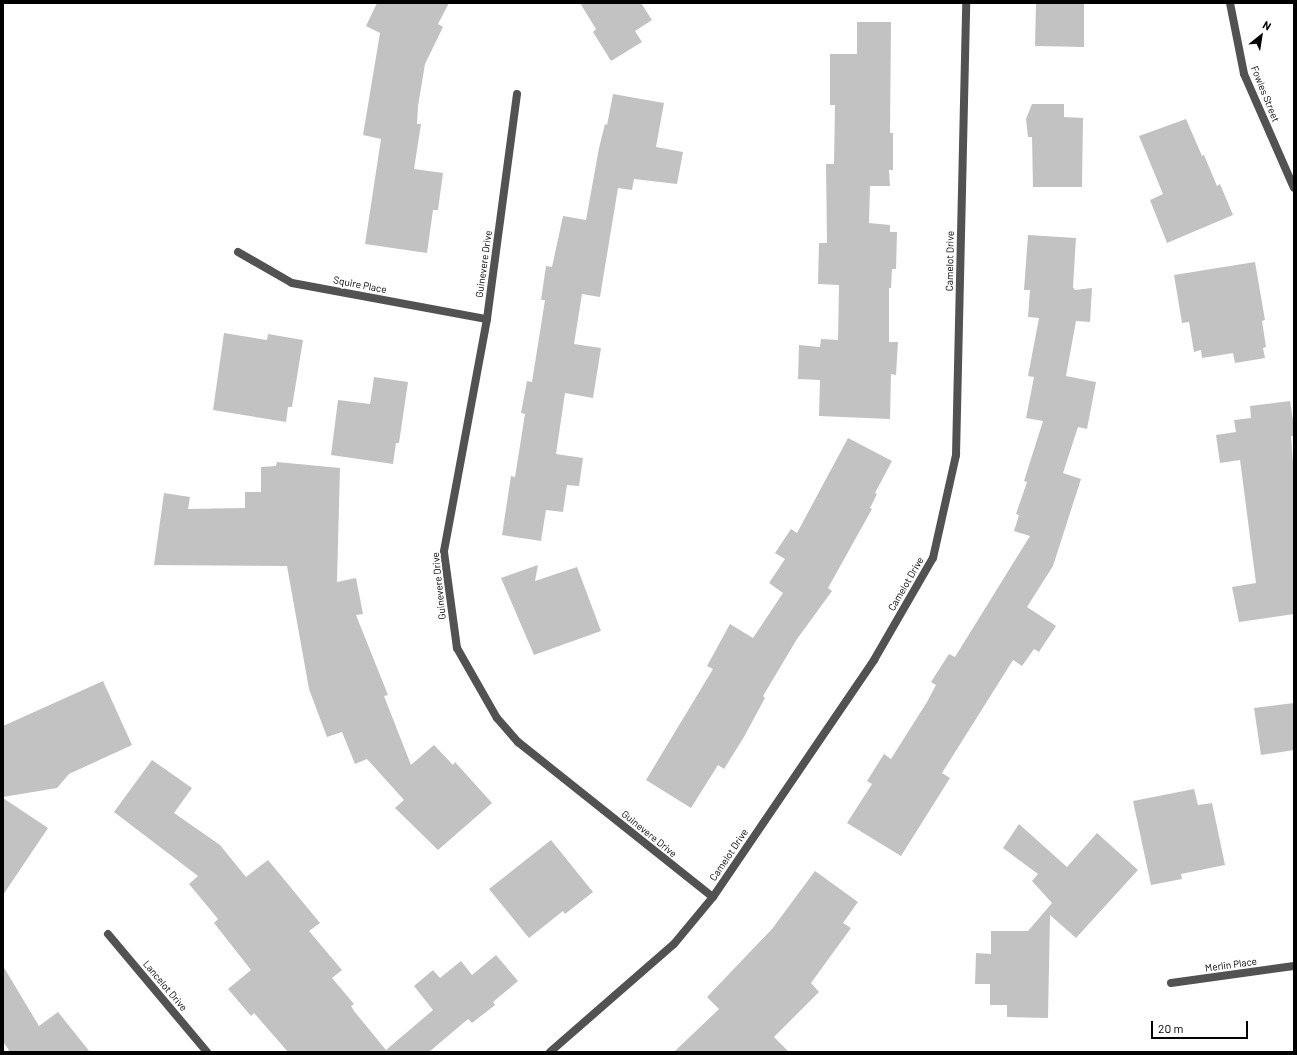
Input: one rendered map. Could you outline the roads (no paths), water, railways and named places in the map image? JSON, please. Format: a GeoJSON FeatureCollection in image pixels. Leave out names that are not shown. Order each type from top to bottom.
{"type":"FeatureCollection","features":[{"type":"Feature","properties":{"kind":"street","name":"Camelot Drive"},"geometry":{"type":"LineString","coordinates":[[550,1052],[674,944],[713,897],[874,660],[933,558],[956,455],[966,3]]}},
{"type":"Feature","properties":{"kind":"street","name":"Fowles Street"},"geometry":{"type":"LineString","coordinates":[[1230,3],[1244,74],[1294,188]]}},
{"type":"Feature","properties":{"kind":"street","name":"Guinevere Drive"},"geometry":{"type":"LineString","coordinates":[[517,94],[487,319],[444,552],[457,648],[497,718],[518,742],[713,897]]}},
{"type":"Feature","properties":{"kind":"street","name":"Squire Place"},"geometry":{"type":"LineString","coordinates":[[238,252],[292,283],[487,319]]}},
{"type":"Feature","properties":{"kind":"street","name":"Lancelot Drive"},"geometry":{"type":"LineString","coordinates":[[108,934],[207,1052]]}},
{"type":"Feature","properties":{"kind":"street","name":"Merlin Place"},"geometry":{"type":"LineString","coordinates":[[1171,983],[1294,966]]}}]}
